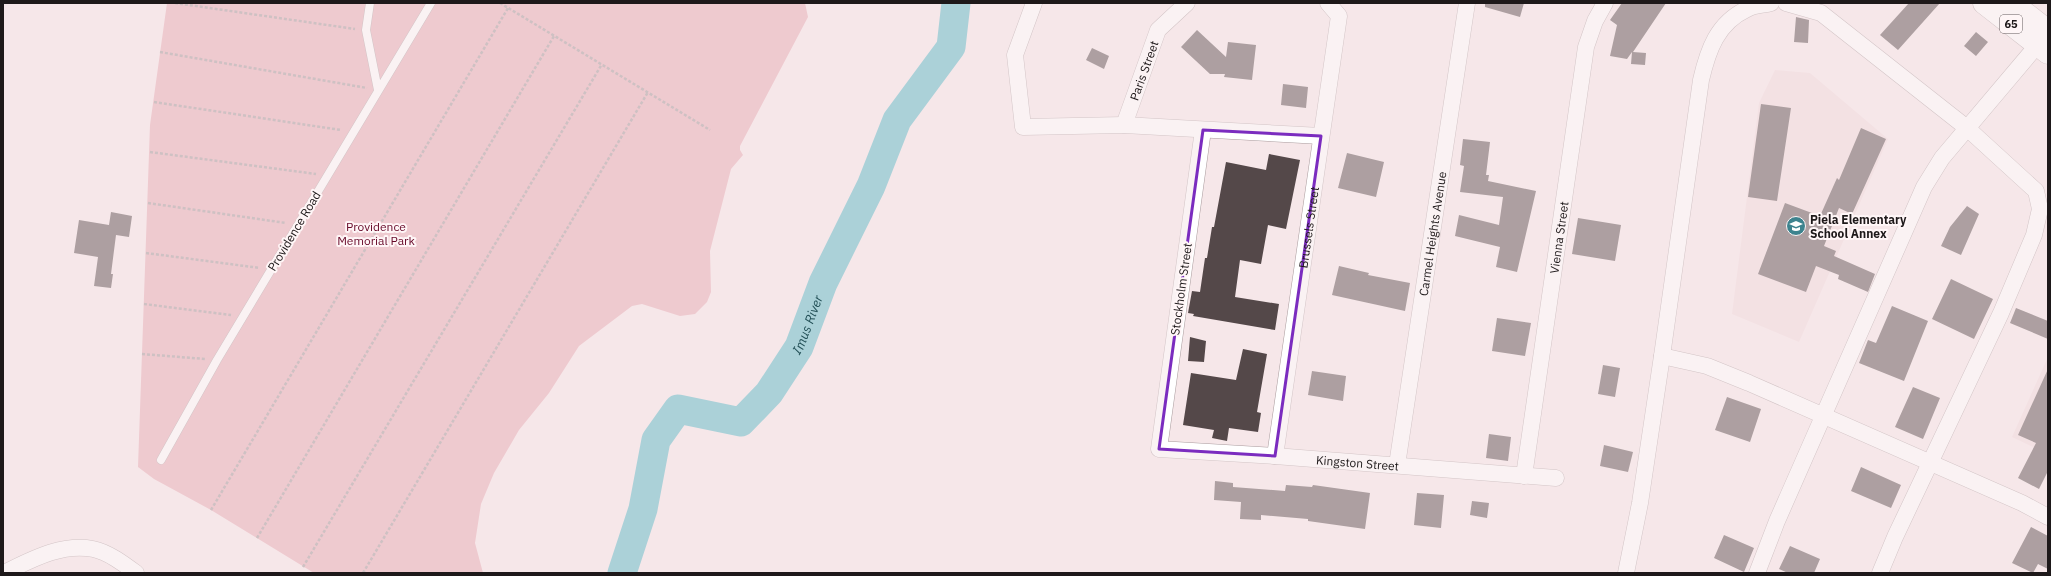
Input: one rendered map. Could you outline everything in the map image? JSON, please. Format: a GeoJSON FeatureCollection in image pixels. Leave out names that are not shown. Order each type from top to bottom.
{"type":"FeatureCollection","features":[{"type":"Feature","properties":{"kind":"highway","name":"65"},"geometry":{"type":"LineString","coordinates":[[1984,3],[2045,40]]}},
{"type":"Feature","properties":{"kind":"highway","name":"65"},"geometry":{"type":"LineString","coordinates":[[2012,3],[2045,40]]}},
{"type":"Feature","properties":{"kind":"street"},"geometry":{"type":"LineString","coordinates":[[1034,3],[1015,55],[1023,127],[1124,125],[1322,136]]}},
{"type":"Feature","properties":{"kind":"street","name":"Paris Street"},"geometry":{"type":"LineString","coordinates":[[1124,125],[1158,30],[1187,3]]}},
{"type":"Feature","properties":{"kind":"street","name":"Brussels Street"},"geometry":{"type":"LineString","coordinates":[[1275,456],[1339,16],[1328,3]]}},
{"type":"Feature","properties":{"kind":"street","name":"Carmel Heights Avenue"},"geometry":{"type":"LineString","coordinates":[[1397,465],[1467,3]]}},
{"type":"Feature","properties":{"kind":"street","name":"Vienna Street"},"geometry":{"type":"LineString","coordinates":[[1524,476],[1586,47],[1595,21],[1605,3]]}},
{"type":"Feature","properties":{"kind":"street"},"geometry":{"type":"LineString","coordinates":[[1626,573],[1640,502],[1701,80],[1707,54],[1721,28],[1747,8],[1771,3]]}},
{"type":"Feature","properties":{"kind":"street"},"geometry":{"type":"LineString","coordinates":[[1786,3],[1821,13],[1967,128],[2036,191],[2040,208],[2034,235],[2001,313],[1880,573]]}},
{"type":"Feature","properties":{"kind":"street"},"geometry":{"type":"LineString","coordinates":[[1757,573],[1776,521],[1824,416],[1924,186],[1942,158],[2045,40]]}},
{"type":"Feature","properties":{"kind":"street","name":"Stockholm Street"},"geometry":{"type":"LineString","coordinates":[[1159,449],[1202,130]]}},
{"type":"Feature","properties":{"kind":"street"},"geometry":{"type":"LineString","coordinates":[[1662,356],[1707,366],[2022,503],[2048,517]]}},
{"type":"Feature","properties":{"kind":"street","name":"Kingston Street"},"geometry":{"type":"LineString","coordinates":[[1159,449],[1275,456],[1556,478]]}},
{"type":"Feature","properties":{"kind":"street"},"geometry":{"type":"LineString","coordinates":[[4,573],[36,558],[65,548],[93,549],[122,562],[136,573]]}},
{"type":"Feature","properties":{"kind":"lane"},"geometry":{"type":"LineString","coordinates":[[370,3],[366,30],[378,90]]}},
{"type":"Feature","properties":{"kind":"lane","name":"Providence Road"},"geometry":{"type":"LineString","coordinates":[[161,460],[217,360],[431,3]]}},
{"type":"Feature","properties":{"kind":"path"},"geometry":{"type":"LineString","coordinates":[[175,3],[366,30]]}},
{"type":"Feature","properties":{"kind":"path"},"geometry":{"type":"LineString","coordinates":[[500,3],[710,130]]}},
{"type":"Feature","properties":{"kind":"path"},"geometry":{"type":"LineString","coordinates":[[211,510],[508,8]]}},
{"type":"Feature","properties":{"kind":"path"},"geometry":{"type":"LineString","coordinates":[[257,538],[554,36]]}},
{"type":"Feature","properties":{"kind":"path"},"geometry":{"type":"LineString","coordinates":[[160,52],[378,90]]}},
{"type":"Feature","properties":{"kind":"path"},"geometry":{"type":"LineString","coordinates":[[303,567],[602,64]]}},
{"type":"Feature","properties":{"kind":"path"},"geometry":{"type":"LineString","coordinates":[[364,573],[648,92]]}},
{"type":"Feature","properties":{"kind":"path"},"geometry":{"type":"LineString","coordinates":[[154,102],[353,132]]}},
{"type":"Feature","properties":{"kind":"path"},"geometry":{"type":"LineString","coordinates":[[150,152],[327,176]]}},
{"type":"Feature","properties":{"kind":"path"},"geometry":{"type":"LineString","coordinates":[[148,203],[298,225]]}},
{"type":"Feature","properties":{"kind":"path"},"geometry":{"type":"LineString","coordinates":[[146,252],[271,269]]}},
{"type":"Feature","properties":{"kind":"path"},"geometry":{"type":"LineString","coordinates":[[144,304],[243,317]]}},
{"type":"Feature","properties":{"kind":"path"},"geometry":{"type":"LineString","coordinates":[[142,354],[217,360]]}},
{"type":"Feature","properties":{"kind":"highlighted area"},"geometry":{"type":"Polygon","coordinates":[[[1203,130],[1321,136],[1275,456],[1159,449],[1203,130]]]}},
{"type":"Feature","properties":{"kind":"shaded area","name":"Piela Elementary School Annex"},"geometry":{"type":"Polygon","coordinates":[[[1775,70],[1810,73],[1888,139],[1799,342],[1732,314],[1759,103],[1775,70]]]}},
{"type":"Feature","properties":{"kind":"shaded area"},"geometry":{"type":"Polygon","coordinates":[[[2048,357],[2048,454],[2012,437],[2048,357]]]}},
{"type":"Feature","properties":{"kind":"green space","name":"Providence Memorial Park"},"geometry":{"type":"Polygon","coordinates":[[[167,3],[805,3],[808,17],[740,146],[740,150],[743,155],[731,169],[710,251],[711,292],[707,302],[695,314],[680,316],[642,304],[632,306],[579,346],[549,393],[519,430],[494,473],[481,504],[475,543],[483,573],[314,573],[211,510],[154,479],[138,467],[150,125],[167,3]]]}},
{"type":"Feature","properties":{"kind":"building"},"geometry":{"type":"Polygon","coordinates":[[[1485,3],[1524,3],[1520,17],[1485,7],[1485,3]]]}},
{"type":"Feature","properties":{"kind":"building"},"geometry":{"type":"Polygon","coordinates":[[[1622,3],[1666,3],[1633,52],[1646,53],[1645,65],[1631,64],[1632,52],[1627,59],[1610,56],[1617,25],[1610,20],[1622,3]]]}},
{"type":"Feature","properties":{"kind":"building"},"geometry":{"type":"Polygon","coordinates":[[[1909,3],[1940,3],[1898,50],[1880,35],[1909,3]]]}},
{"type":"Feature","properties":{"kind":"building"},"geometry":{"type":"Polygon","coordinates":[[[1796,17],[1809,20],[1808,43],[1794,42],[1796,17]]]}},
{"type":"Feature","properties":{"kind":"building"},"geometry":{"type":"Polygon","coordinates":[[[1197,30],[1226,57],[1228,42],[1256,45],[1252,80],[1224,77],[1225,74],[1210,74],[1181,47],[1197,30]]]}},
{"type":"Feature","properties":{"kind":"building"},"geometry":{"type":"Polygon","coordinates":[[[1976,32],[1988,42],[1976,56],[1964,46],[1976,32]]]}},
{"type":"Feature","properties":{"kind":"building"},"geometry":{"type":"Polygon","coordinates":[[[1092,48],[1109,56],[1104,69],[1086,60],[1092,48]]]}},
{"type":"Feature","properties":{"kind":"building"},"geometry":{"type":"Polygon","coordinates":[[[1283,84],[1308,87],[1306,108],[1281,105],[1283,84]]]}},
{"type":"Feature","properties":{"kind":"building"},"geometry":{"type":"Polygon","coordinates":[[[1761,104],[1791,108],[1777,201],[1748,197],[1761,104]]]}},
{"type":"Feature","properties":{"kind":"building"},"geometry":{"type":"Polygon","coordinates":[[[1861,128],[1886,139],[1852,214],[1839,208],[1824,246],[1836,251],[1834,256],[1875,274],[1868,292],[1838,279],[1839,275],[1816,266],[1806,292],[1758,274],[1785,203],[1820,216],[1837,178],[1839,180],[1861,128]]]}},
{"type":"Feature","properties":{"kind":"building"},"geometry":{"type":"Polygon","coordinates":[[[1463,139],[1490,142],[1486,175],[1489,175],[1488,181],[1536,191],[1517,272],[1496,267],[1500,247],[1455,236],[1459,215],[1499,225],[1503,197],[1460,192],[1464,166],[1460,165],[1463,139]]]}},
{"type":"Feature","properties":{"kind":"building"},"geometry":{"type":"Polygon","coordinates":[[[1347,153],[1384,162],[1376,197],[1338,188],[1347,153]]]}},
{"type":"Feature","properties":{"kind":"building"},"geometry":{"type":"Polygon","coordinates":[[[1269,154],[1300,160],[1286,229],[1268,225],[1261,264],[1240,260],[1235,297],[1279,304],[1275,330],[1193,316],[1194,314],[1188,313],[1192,291],[1200,292],[1205,258],[1207,258],[1212,227],[1214,227],[1226,162],[1266,170],[1269,154]]]}},
{"type":"Feature","properties":{"kind":"building"},"geometry":{"type":"Polygon","coordinates":[[[1967,206],[1979,214],[1961,255],[1941,246],[1950,227],[1967,206]]]}},
{"type":"Feature","properties":{"kind":"building"},"geometry":{"type":"Polygon","coordinates":[[[111,212],[132,216],[129,237],[116,235],[111,274],[113,274],[111,288],[94,286],[98,257],[74,253],[79,220],[109,225],[111,212]]]}},
{"type":"Feature","properties":{"kind":"building"},"geometry":{"type":"Polygon","coordinates":[[[1578,218],[1621,225],[1615,261],[1572,254],[1578,218]]]}},
{"type":"Feature","properties":{"kind":"building"},"geometry":{"type":"Polygon","coordinates":[[[1339,266],[1369,273],[1368,275],[1410,283],[1405,311],[1332,295],[1339,266]]]}},
{"type":"Feature","properties":{"kind":"building"},"geometry":{"type":"Polygon","coordinates":[[[1951,279],[1993,299],[1974,339],[1932,319],[1951,279]]]}},
{"type":"Feature","properties":{"kind":"building"},"geometry":{"type":"Polygon","coordinates":[[[1892,306],[1928,321],[1904,381],[1859,363],[1868,340],[1876,343],[1892,306]]]}},
{"type":"Feature","properties":{"kind":"building"},"geometry":{"type":"Polygon","coordinates":[[[2016,308],[2048,321],[2048,339],[2010,323],[2016,308]]]}},
{"type":"Feature","properties":{"kind":"building"},"geometry":{"type":"Polygon","coordinates":[[[1497,318],[1531,323],[1525,356],[1492,351],[1497,318]]]}},
{"type":"Feature","properties":{"kind":"building"},"geometry":{"type":"Polygon","coordinates":[[[1190,337],[1206,341],[1204,362],[1188,361],[1190,337]]]}},
{"type":"Feature","properties":{"kind":"building"},"geometry":{"type":"Polygon","coordinates":[[[1243,349],[1267,354],[1257,412],[1261,413],[1258,432],[1229,428],[1227,441],[1212,438],[1214,430],[1183,425],[1191,373],[1236,380],[1243,349]]]}},
{"type":"Feature","properties":{"kind":"building"},"geometry":{"type":"Polygon","coordinates":[[[1603,365],[1620,368],[1615,397],[1598,394],[1603,365]]]}},
{"type":"Feature","properties":{"kind":"building"},"geometry":{"type":"Polygon","coordinates":[[[2048,369],[2048,471],[2039,489],[2018,478],[2036,443],[2018,435],[2048,369]]]}},
{"type":"Feature","properties":{"kind":"building"},"geometry":{"type":"Polygon","coordinates":[[[1312,371],[1346,376],[1343,401],[1308,395],[1312,371]]]}},
{"type":"Feature","properties":{"kind":"building"},"geometry":{"type":"Polygon","coordinates":[[[1913,387],[1940,398],[1923,439],[1895,427],[1913,387]]]}},
{"type":"Feature","properties":{"kind":"building"},"geometry":{"type":"Polygon","coordinates":[[[1727,397],[1761,409],[1750,442],[1715,430],[1727,397]]]}},
{"type":"Feature","properties":{"kind":"building"},"geometry":{"type":"Polygon","coordinates":[[[1489,434],[1511,437],[1508,461],[1486,458],[1489,434]]]}},
{"type":"Feature","properties":{"kind":"building"},"geometry":{"type":"Polygon","coordinates":[[[1604,445],[1633,452],[1628,472],[1600,466],[1604,445]]]}},
{"type":"Feature","properties":{"kind":"building"},"geometry":{"type":"Polygon","coordinates":[[[1861,467],[1901,485],[1891,508],[1851,491],[1861,467]]]}},
{"type":"Feature","properties":{"kind":"building"},"geometry":{"type":"Polygon","coordinates":[[[1215,481],[1233,483],[1233,487],[1285,491],[1286,485],[1312,487],[1313,485],[1370,493],[1365,529],[1308,521],[1308,519],[1261,515],[1261,520],[1240,519],[1241,502],[1214,500],[1215,481]]]}},
{"type":"Feature","properties":{"kind":"building"},"geometry":{"type":"Polygon","coordinates":[[[1417,493],[1444,495],[1441,528],[1414,525],[1417,493]]]}},
{"type":"Feature","properties":{"kind":"building"},"geometry":{"type":"Polygon","coordinates":[[[1472,501],[1489,503],[1487,518],[1470,515],[1472,501]]]}},
{"type":"Feature","properties":{"kind":"building"},"geometry":{"type":"Polygon","coordinates":[[[2031,527],[2048,536],[2048,569],[2038,564],[2033,573],[2012,563],[2031,527]]]}},
{"type":"Feature","properties":{"kind":"building"},"geometry":{"type":"Polygon","coordinates":[[[1724,535],[1754,548],[1744,572],[1714,558],[1724,535]]]}},
{"type":"Feature","properties":{"kind":"building"},"geometry":{"type":"Polygon","coordinates":[[[1790,546],[1820,559],[1814,573],[1788,573],[1779,569],[1790,546]]]}},
{"type":"Feature","properties":{"kind":"waterway","name":"Imus River"},"geometry":{"type":"LineString","coordinates":[[622,573],[643,509],[656,440],[678,409],[741,422],[769,393],[799,347],[823,283],[871,186],[897,120],[951,47],[956,3]]}},
{"type":"Feature","properties":{"kind":"place","name":"Piela Elementary School Annex"},"geometry":{"type":"Point","coordinates":[1796,226]}}]}
